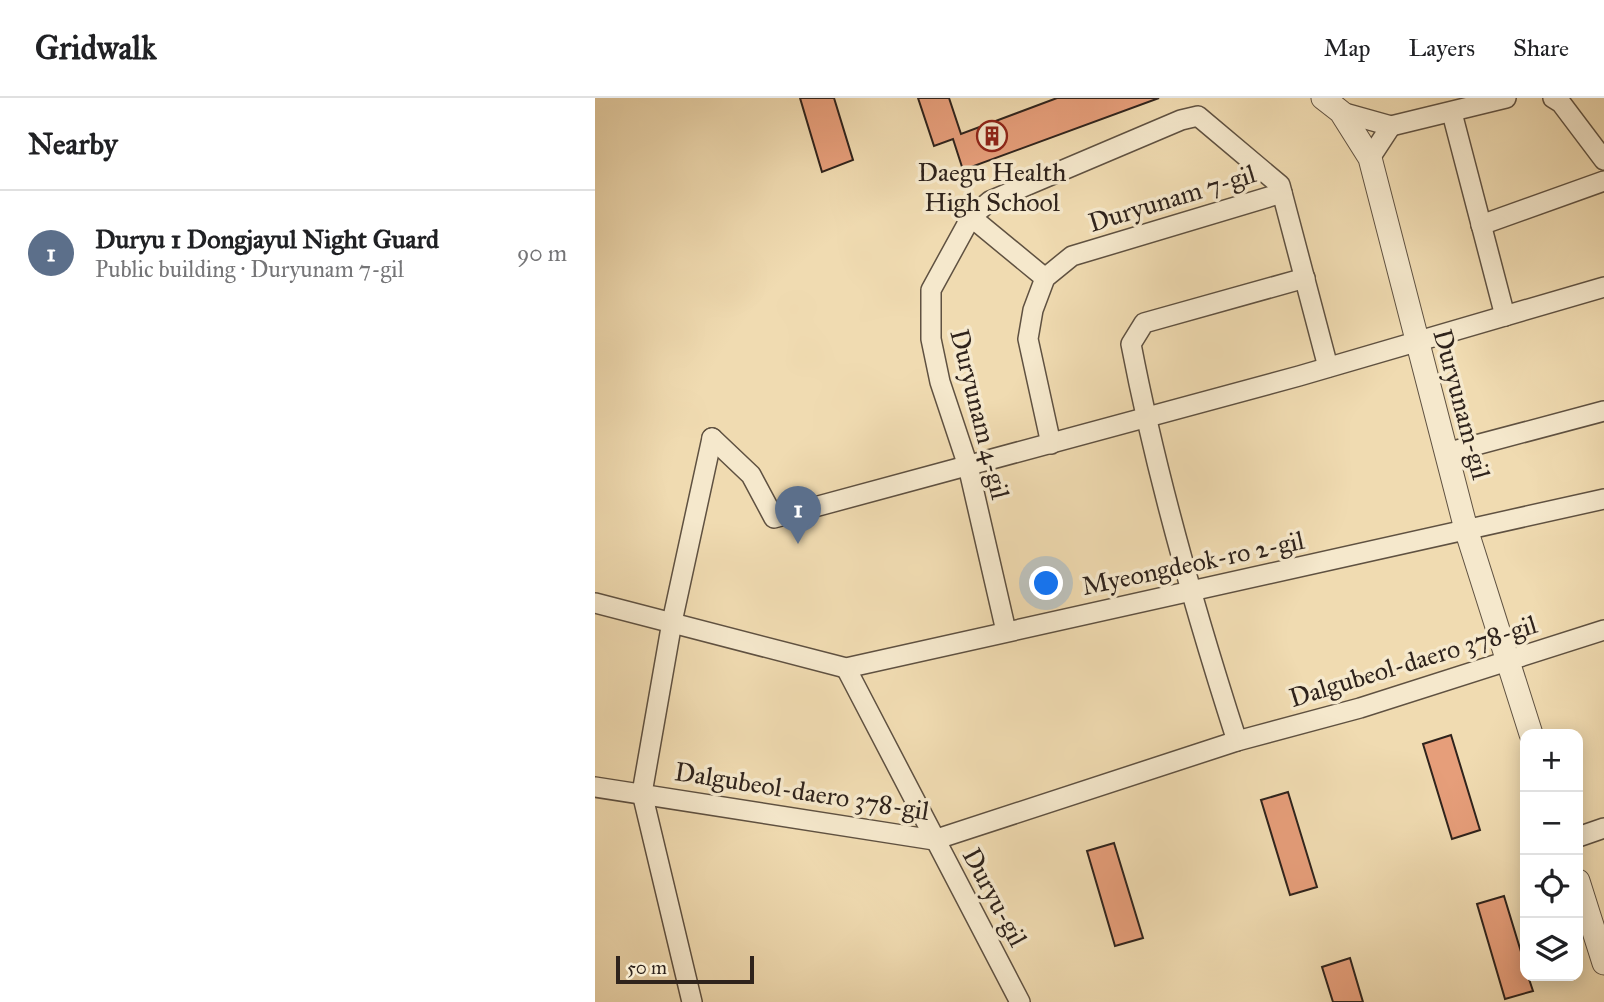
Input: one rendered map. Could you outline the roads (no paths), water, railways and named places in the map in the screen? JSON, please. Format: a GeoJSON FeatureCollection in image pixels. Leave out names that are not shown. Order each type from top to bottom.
{"type":"FeatureCollection","features":[{"type":"Feature","properties":{"kind":"street"},"geometry":{"type":"LineString","coordinates":[[1332,105],[1391,126],[1506,98]]}},
{"type":"Feature","properties":{"kind":"street"},"geometry":{"type":"LineString","coordinates":[[1553,98],[1561,103],[1604,160]]}},
{"type":"Feature","properties":{"kind":"street","name":"Duryunam-gil"},"geometry":{"type":"LineString","coordinates":[[1332,105],[1370,158],[1466,529],[1529,729]]}},
{"type":"Feature","properties":{"kind":"street"},"geometry":{"type":"LineString","coordinates":[[1452,113],[1504,316]]}},
{"type":"Feature","properties":{"kind":"street","name":"Duryunam 4-gil"},"geometry":{"type":"LineString","coordinates":[[1006,631],[968,466],[938,371],[931,339],[931,290],[971,217],[990,201],[1181,120],[1198,116],[1280,185],[1328,367]]}},
{"type":"Feature","properties":{"kind":"street"},"geometry":{"type":"LineString","coordinates":[[1370,158],[1391,126]]}},
{"type":"Feature","properties":{"kind":"street"},"geometry":{"type":"LineString","coordinates":[[1481,225],[1604,181]]}},
{"type":"Feature","properties":{"kind":"street","name":"Duryunam 7-gil"},"geometry":{"type":"LineString","coordinates":[[1045,278],[1072,256],[1282,193]]}},
{"type":"Feature","properties":{"kind":"street"},"geometry":{"type":"LineString","coordinates":[[971,217],[1045,278],[1033,310],[1028,339],[1051,443]]}},
{"type":"Feature","properties":{"kind":"street"},"geometry":{"type":"LineString","coordinates":[[1237,741],[1188,590],[1131,344],[1144,323],[1305,278]]}},
{"type":"Feature","properties":{"kind":"street"},"geometry":{"type":"LineString","coordinates":[[692,1002],[642,793],[672,622],[712,438],[751,475],[774,518],[1146,418],[1604,287]]}},
{"type":"Feature","properties":{"kind":"street"},"geometry":{"type":"LineString","coordinates":[[1446,453],[1604,411]]}},
{"type":"Feature","properties":{"kind":"street","name":"Myeongdeok-ro 2-gil"},"geometry":{"type":"LineString","coordinates":[[595,603],[846,668],[1604,499]]}},
{"type":"Feature","properties":{"kind":"street","name":"Dalgubeol-daero 378-gil"},"geometry":{"type":"LineString","coordinates":[[595,787],[934,840],[1237,741],[1360,708],[1604,630]]}},
{"type":"Feature","properties":{"kind":"street","name":"Duryu-gil"},"geometry":{"type":"LineString","coordinates":[[846,668],[1020,1002]]}},
{"type":"Feature","properties":{"kind":"street"},"geometry":{"type":"LineString","coordinates":[[1583,835],[1604,828]]}},
{"type":"Feature","properties":{"kind":"street"},"geometry":{"type":"LineString","coordinates":[[1583,897],[1604,963]]}},
{"type":"Feature","properties":{"kind":"place","name":"Daegu Health High School"},"geometry":{"type":"Point","coordinates":[992,136]}},
{"type":"Feature","properties":{"kind":"place","name":"Duryu 1 Dongjayul Night Guard"},"geometry":{"type":"Point","coordinates":[798,544]}}]}
